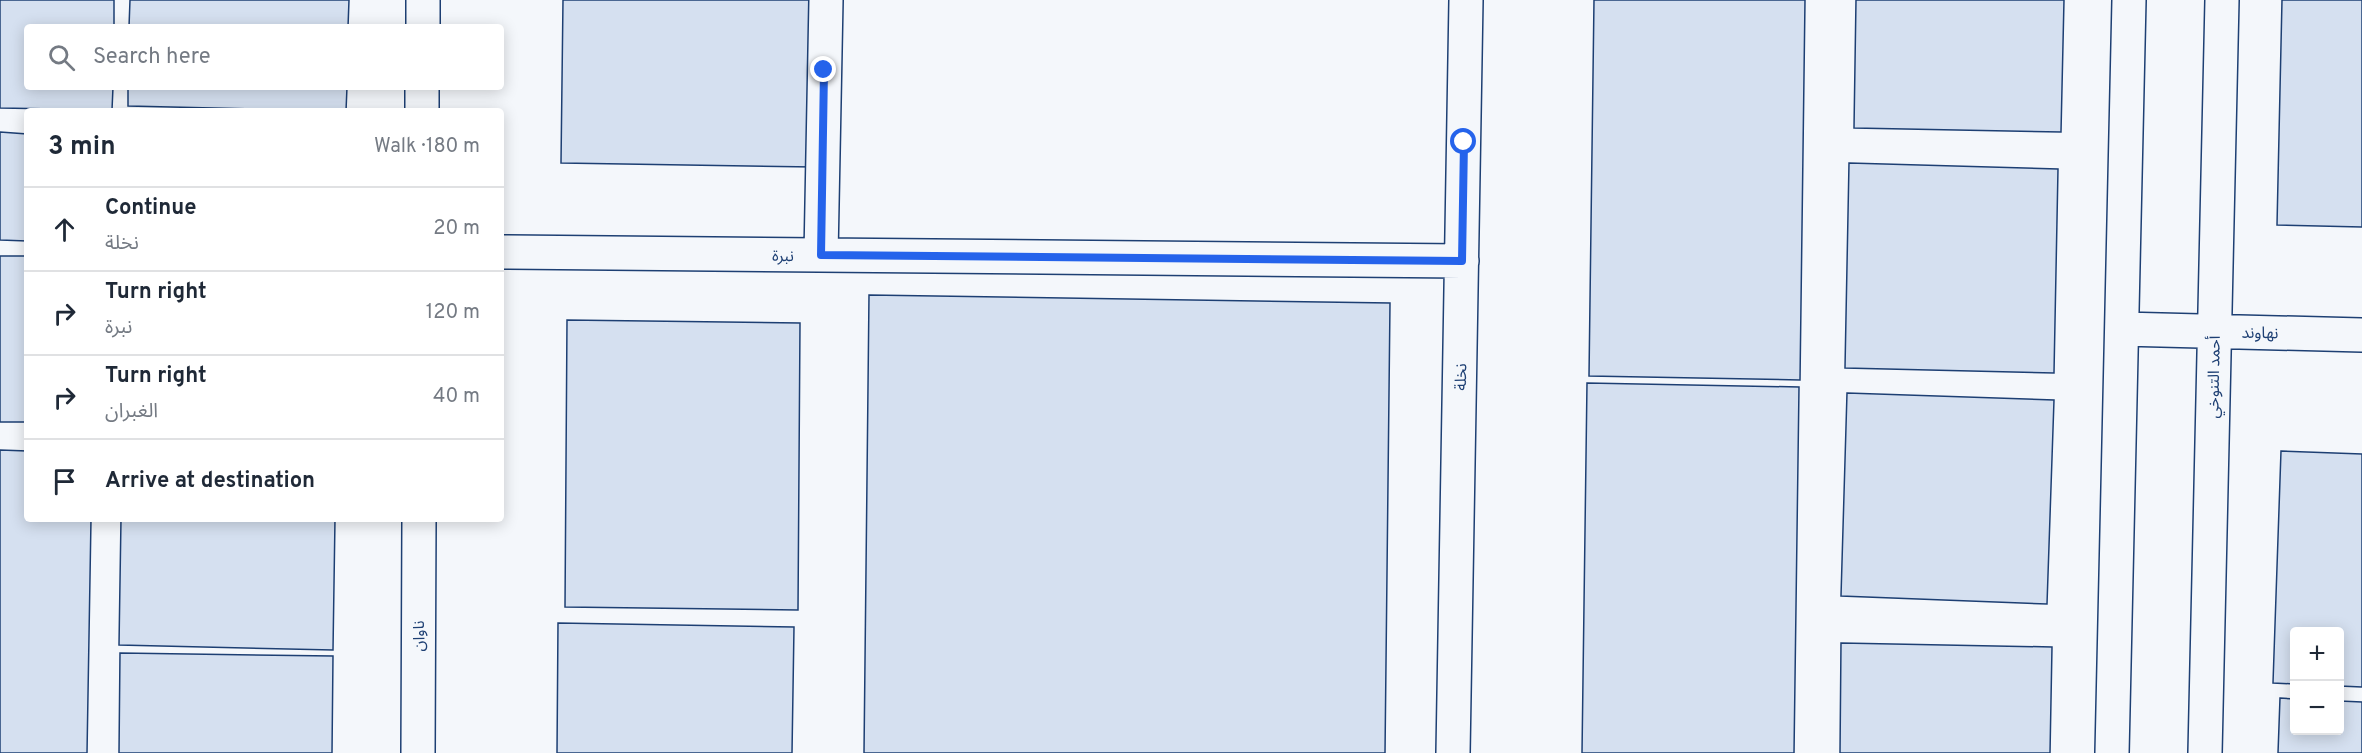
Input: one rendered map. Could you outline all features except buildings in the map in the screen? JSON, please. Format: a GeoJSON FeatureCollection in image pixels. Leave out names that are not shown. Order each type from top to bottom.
{"type":"FeatureCollection","features":[{"type":"Feature","properties":{"kind":"street"},"geometry":{"type":"LineString","coordinates":[[423,0],[423,24]]}},
{"type":"Feature","properties":{"kind":"street"},"geometry":{"type":"LineString","coordinates":[[821,255],[826,0]]}},
{"type":"Feature","properties":{"kind":"street","name":"نخلة"},"geometry":{"type":"LineString","coordinates":[[1453,753],[1467,0]]}},
{"type":"Feature","properties":{"kind":"street"},"geometry":{"type":"LineString","coordinates":[[2112,753],[2129,0]]}},
{"type":"Feature","properties":{"kind":"street","name":"أحمد التنوخي"},"geometry":{"type":"LineString","coordinates":[[2205,753],[2222,0]]}},
{"type":"Feature","properties":{"kind":"street"},"geometry":{"type":"LineString","coordinates":[[422,90],[422,108]]}},
{"type":"Feature","properties":{"kind":"street","name":"نبرة"},"geometry":{"type":"LineString","coordinates":[[504,252],[1462,261]]}},
{"type":"Feature","properties":{"kind":"street","name":"نهاوند"},"geometry":{"type":"LineString","coordinates":[[2122,329],[2362,335]]}},
{"type":"Feature","properties":{"kind":"street","name":"ناوان"},"geometry":{"type":"LineString","coordinates":[[418,753],[419,522]]}},
{"type":"Feature","properties":{"kind":"route"},"geometry":{"type":"LineString","coordinates":[[824,70],[821,255],[1462,261],[1464,142]]}}]}
